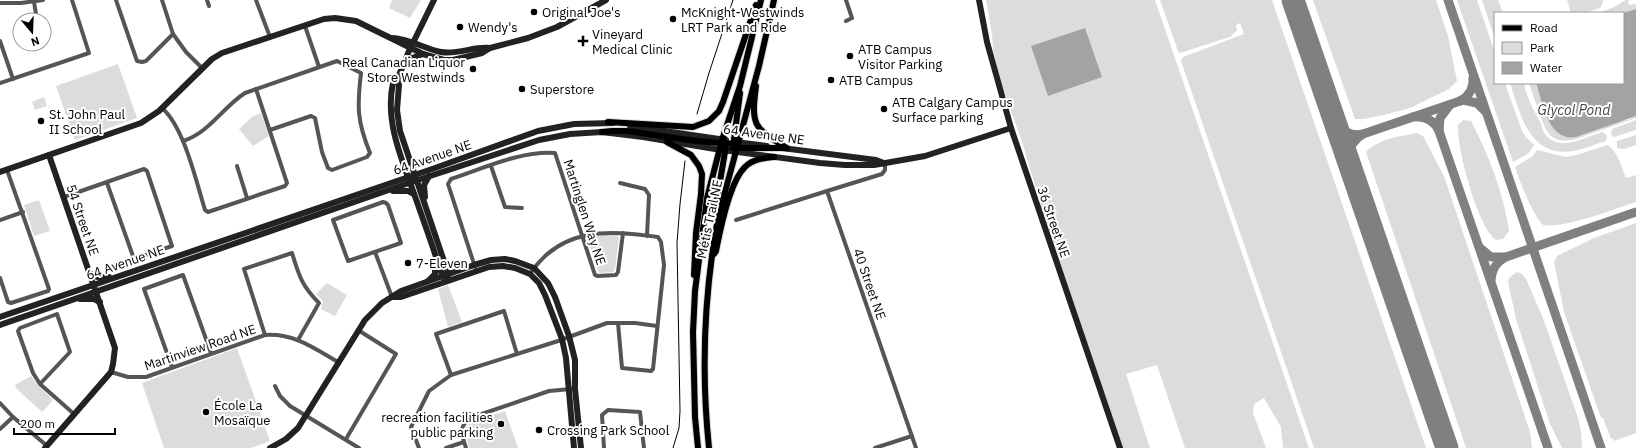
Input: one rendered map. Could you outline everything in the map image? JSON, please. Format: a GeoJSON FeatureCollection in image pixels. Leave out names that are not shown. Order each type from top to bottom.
{"type":"FeatureCollection","features":[{"type":"Feature","properties":{"kind":"main road","name":"Métis Trail NE"},"geometry":{"type":"LineString","coordinates":[[709,448],[705,412],[705,354],[708,287],[729,146],[740,86],[760,0]]}},
{"type":"Feature","properties":{"kind":"main road"},"geometry":{"type":"LineString","coordinates":[[608,122],[693,127],[709,120],[719,111],[723,102],[760,0]]}},
{"type":"Feature","properties":{"kind":"main road","name":"Métis Trail NE"},"geometry":{"type":"LineString","coordinates":[[698,448],[695,417],[693,332],[695,291],[707,198],[729,146],[759,66],[774,0]]}},
{"type":"Feature","properties":{"kind":"main road"},"geometry":{"type":"LineString","coordinates":[[759,66],[754,118],[759,129],[787,148]]}},
{"type":"Feature","properties":{"kind":"main road"},"geometry":{"type":"LineString","coordinates":[[718,218],[717,199],[740,102],[740,86]]}},
{"type":"Feature","properties":{"kind":"main road"},"geometry":{"type":"LineString","coordinates":[[602,132],[627,131],[729,146],[787,148]]}},
{"type":"Feature","properties":{"kind":"main road"},"geometry":{"type":"LineString","coordinates":[[666,142],[691,155],[699,166],[702,174],[702,194],[696,233],[694,272],[695,291]]}},
{"type":"Feature","properties":{"kind":"main road"},"geometry":{"type":"LineString","coordinates":[[712,257],[716,251],[727,206],[738,177],[744,167],[757,160],[774,157]]}},
{"type":"Feature","properties":{"kind":"street"},"geometry":{"type":"LineString","coordinates":[[0,3],[34,2],[43,0]]}},
{"type":"Feature","properties":{"kind":"street"},"geometry":{"type":"LineString","coordinates":[[0,83],[89,53],[72,0]]}},
{"type":"Feature","properties":{"kind":"street"},"geometry":{"type":"LineString","coordinates":[[116,0],[137,61],[146,61],[173,34]]}},
{"type":"Feature","properties":{"kind":"street"},"geometry":{"type":"LineString","coordinates":[[162,0],[173,34],[186,52],[202,68]]}},
{"type":"Feature","properties":{"kind":"street"},"geometry":{"type":"LineString","coordinates":[[207,0],[209,6]]}},
{"type":"Feature","properties":{"kind":"street"},"geometry":{"type":"LineString","coordinates":[[256,0],[270,37]]}},
{"type":"Feature","properties":{"kind":"street"},"geometry":{"type":"LineString","coordinates":[[434,0],[397,80],[393,83],[391,106],[393,128],[401,158],[425,206],[448,282]]}},
{"type":"Feature","properties":{"kind":"street"},"geometry":{"type":"LineString","coordinates":[[412,46],[423,54],[444,60],[453,60],[482,53],[490,48],[528,38],[558,27],[606,0]]}},
{"type":"Feature","properties":{"kind":"street"},"geometry":{"type":"LineString","coordinates":[[846,0],[852,18],[846,21]]}},
{"type":"Feature","properties":{"kind":"street","name":"36 Street NE"},"geometry":{"type":"LineString","coordinates":[[979,0],[996,78],[1011,128],[1120,448]]}},
{"type":"Feature","properties":{"kind":"street"},"geometry":{"type":"LineString","coordinates":[[34,2],[36,12]]}},
{"type":"Feature","properties":{"kind":"street"},"geometry":{"type":"LineString","coordinates":[[0,172],[141,123],[162,108],[202,68],[222,53],[324,19],[346,18],[412,46],[428,49],[451,53],[481,47],[490,48]]}},
{"type":"Feature","properties":{"kind":"street"},"geometry":{"type":"LineString","coordinates":[[305,26],[319,67]]}},
{"type":"Feature","properties":{"kind":"street"},"geometry":{"type":"LineString","coordinates":[[0,41],[13,79]]}},
{"type":"Feature","properties":{"kind":"street"},"geometry":{"type":"LineString","coordinates":[[401,69],[412,58],[423,54]]}},
{"type":"Feature","properties":{"kind":"street"},"geometry":{"type":"LineString","coordinates":[[183,141],[200,134],[237,98],[256,89],[337,61],[361,73],[358,118],[370,153],[367,157],[332,170],[328,168],[322,152],[315,118],[311,116],[270,130]]}},
{"type":"Feature","properties":{"kind":"street"},"geometry":{"type":"LineString","coordinates":[[397,80],[399,85],[397,110],[398,120],[411,164],[414,194],[435,253],[446,276]]}},
{"type":"Feature","properties":{"kind":"street"},"geometry":{"type":"LineString","coordinates":[[162,108],[172,120],[183,141],[205,210],[208,212],[285,186],[287,183],[256,89]]}},
{"type":"Feature","properties":{"kind":"street","name":"64 Avenue NE"},"geometry":{"type":"LineString","coordinates":[[0,324],[384,192],[435,168],[538,131],[574,124],[608,122],[729,146],[774,157],[845,165],[885,164],[925,156],[1011,128]]}},
{"type":"Feature","properties":{"kind":"street","name":"64 Avenue NE"},"geometry":{"type":"LineString","coordinates":[[0,317],[397,181],[429,176],[539,140],[570,134],[602,132],[643,137],[666,142],[729,146]]}},
{"type":"Feature","properties":{"kind":"street","name":"64 Avenue NE"},"geometry":{"type":"LineString","coordinates":[[787,148],[876,160],[885,164]]}},
{"type":"Feature","properties":{"kind":"street","name":"Martinglen Way NE"},"geometry":{"type":"LineString","coordinates":[[475,268],[448,184],[451,179],[542,152],[555,153],[595,275],[616,275],[618,272],[623,233]]}},
{"type":"Feature","properties":{"kind":"street","name":"54 Street NE"},"geometry":{"type":"LineString","coordinates":[[50,155],[115,348],[114,364],[111,372]]}},
{"type":"Feature","properties":{"kind":"street"},"geometry":{"type":"LineString","coordinates":[[397,181],[401,174],[401,158]]}},
{"type":"Feature","properties":{"kind":"street"},"geometry":{"type":"LineString","coordinates":[[411,164],[420,168],[435,168]]}},
{"type":"Feature","properties":{"kind":"street"},"geometry":{"type":"LineString","coordinates":[[736,220],[882,174],[885,170],[885,164]]}},
{"type":"Feature","properties":{"kind":"street"},"geometry":{"type":"LineString","coordinates":[[237,166],[247,198]]}},
{"type":"Feature","properties":{"kind":"street"},"geometry":{"type":"LineString","coordinates":[[491,166],[505,207],[522,208]]}},
{"type":"Feature","properties":{"kind":"street"},"geometry":{"type":"LineString","coordinates":[[64,197],[144,169],[147,171],[172,246],[134,259],[107,183]]}},
{"type":"Feature","properties":{"kind":"street"},"geometry":{"type":"LineString","coordinates":[[0,278],[8,302],[11,303],[48,291],[49,289],[7,170]]}},
{"type":"Feature","properties":{"kind":"street"},"geometry":{"type":"LineString","coordinates":[[425,206],[424,185],[429,176]]}},
{"type":"Feature","properties":{"kind":"street"},"geometry":{"type":"LineString","coordinates":[[620,183],[645,189],[649,195],[647,236]]}},
{"type":"Feature","properties":{"kind":"street"},"geometry":{"type":"LineString","coordinates":[[384,192],[403,190],[414,194]]}},
{"type":"Feature","properties":{"kind":"street","name":"40 Street NE"},"geometry":{"type":"LineString","coordinates":[[827,191],[916,448]]}},
{"type":"Feature","properties":{"kind":"street"},"geometry":{"type":"LineString","coordinates":[[384,202],[386,203],[401,243],[375,252],[348,262],[333,220],[384,202]]}},
{"type":"Feature","properties":{"kind":"street"},"geometry":{"type":"LineString","coordinates":[[0,220],[23,212]]}},
{"type":"Feature","properties":{"kind":"street"},"geometry":{"type":"LineString","coordinates":[[530,274],[548,252],[561,244],[583,237],[605,232],[658,237],[661,242],[664,264],[653,369],[651,371],[622,368],[618,323]]}},
{"type":"Feature","properties":{"kind":"street"},"geometry":{"type":"LineString","coordinates":[[375,252],[392,297]]}},
{"type":"Feature","properties":{"kind":"street"},"geometry":{"type":"LineString","coordinates":[[265,334],[244,269],[292,253],[300,279],[308,292],[319,303],[298,340]]}},
{"type":"Feature","properties":{"kind":"street"},"geometry":{"type":"LineString","coordinates":[[427,282],[435,274],[435,253]]}},
{"type":"Feature","properties":{"kind":"street"},"geometry":{"type":"LineString","coordinates":[[392,297],[401,297],[448,282],[491,260],[504,259],[515,261],[534,268],[548,284],[569,336],[575,360],[581,448]]}},
{"type":"Feature","properties":{"kind":"street"},"geometry":{"type":"LineString","coordinates":[[271,448],[286,439],[298,428],[358,330],[373,310],[401,291],[427,282],[475,268],[504,266],[515,268],[530,274],[539,283],[562,339],[566,358],[574,448]]}},
{"type":"Feature","properties":{"kind":"street"},"geometry":{"type":"LineString","coordinates":[[90,273],[97,277],[117,276]]}},
{"type":"Feature","properties":{"kind":"street"},"geometry":{"type":"LineString","coordinates":[[172,367],[144,289],[163,281],[183,275],[211,353]]}},
{"type":"Feature","properties":{"kind":"street"},"geometry":{"type":"LineString","coordinates":[[72,299],[86,298],[100,302]]}},
{"type":"Feature","properties":{"kind":"street"},"geometry":{"type":"LineString","coordinates":[[451,375],[436,334],[504,311],[517,354]]}},
{"type":"Feature","properties":{"kind":"street"},"geometry":{"type":"LineString","coordinates":[[40,384],[70,352],[57,314],[20,328],[18,332],[33,373],[40,384],[74,414]]}},
{"type":"Feature","properties":{"kind":"street"},"geometry":{"type":"LineString","coordinates":[[419,448],[411,427],[429,391],[451,375],[606,323],[657,326]]}},
{"type":"Feature","properties":{"kind":"street"},"geometry":{"type":"LineString","coordinates":[[346,439],[396,354],[358,330]]}},
{"type":"Feature","properties":{"kind":"street","name":"Martinview Road NE"},"geometry":{"type":"LineString","coordinates":[[111,372],[123,376],[140,378],[146,377],[265,334],[286,335],[338,362]]}},
{"type":"Feature","properties":{"kind":"street"},"geometry":{"type":"LineString","coordinates":[[0,404],[46,446],[111,372]]}},
{"type":"Feature","properties":{"kind":"street"},"geometry":{"type":"LineString","coordinates":[[275,386],[280,396],[286,402],[306,416],[360,448]]}},
{"type":"Feature","properties":{"kind":"street"},"geometry":{"type":"LineString","coordinates":[[466,448],[461,430],[465,422],[473,417],[549,391],[576,389]]}},
{"type":"Feature","properties":{"kind":"street"},"geometry":{"type":"LineString","coordinates":[[604,448],[602,415],[608,410],[640,412],[644,448]]}},
{"type":"Feature","properties":{"kind":"street"},"geometry":{"type":"LineString","coordinates":[[0,429],[13,417]]}},
{"type":"Feature","properties":{"kind":"street"},"geometry":{"type":"LineString","coordinates":[[875,448],[912,436]]}},
{"type":"Feature","properties":{"kind":"street"},"geometry":{"type":"LineString","coordinates":[[446,448],[464,442]]}},
{"type":"Feature","properties":{"kind":"green space"},"geometry":{"type":"Polygon","coordinates":[[[392,0],[421,0],[410,18],[389,8],[392,0]]]}},
{"type":"Feature","properties":{"kind":"green space"},"geometry":{"type":"Polygon","coordinates":[[[986,0],[1155,0],[1309,448],[1283,448],[1281,427],[1264,398],[1254,404],[1253,413],[1266,448],[1185,448],[1157,365],[1126,374],[1150,448],[1123,448],[1050,236],[1023,145],[1001,82],[993,49],[986,0]]]}},
{"type":"Feature","properties":{"kind":"green space"},"geometry":{"type":"Polygon","coordinates":[[[1160,0],[1272,0],[1426,448],[1314,448],[1181,61],[1183,57],[1244,34],[1240,23],[1236,25],[1237,30],[1230,37],[1180,53],[1160,0]]]}},
{"type":"Feature","properties":{"kind":"green space"},"geometry":{"type":"Polygon","coordinates":[[[1313,0],[1436,0],[1448,36],[1457,81],[1449,89],[1410,108],[1364,119],[1355,119],[1313,0]]]}},
{"type":"Feature","properties":{"kind":"green space"},"geometry":{"type":"Polygon","coordinates":[[[1457,0],[1477,0],[1494,50],[1494,84],[1505,84],[1522,131],[1534,145],[1529,153],[1513,162],[1457,0]]]}},
{"type":"Feature","properties":{"kind":"green space"},"geometry":{"type":"Polygon","coordinates":[[[1482,0],[1498,0],[1503,12],[1494,12],[1494,36],[1482,0]]]}},
{"type":"Feature","properties":{"kind":"green space"},"geometry":{"type":"Polygon","coordinates":[[[1567,0],[1603,0],[1601,7],[1597,9],[1586,12],[1571,12],[1567,0]]]}},
{"type":"Feature","properties":{"kind":"green space"},"geometry":{"type":"Polygon","coordinates":[[[1626,0],[1631,0],[1628,1],[1629,5],[1636,4],[1636,9],[1624,13],[1602,12],[1626,0]]]}},
{"type":"Feature","properties":{"kind":"green space"},"geometry":{"type":"Polygon","coordinates":[[[118,64],[137,118],[75,140],[56,86],[118,64]]]}},
{"type":"Feature","properties":{"kind":"green space"},"geometry":{"type":"Polygon","coordinates":[[[1510,84],[1524,84],[1532,107],[1545,134],[1551,140],[1565,143],[1572,142],[1602,132],[1607,136],[1606,141],[1574,151],[1559,151],[1547,148],[1537,141],[1529,132],[1518,109],[1510,84]]]}},
{"type":"Feature","properties":{"kind":"green space"},"geometry":{"type":"Polygon","coordinates":[[[1529,84],[1536,84],[1552,126],[1627,120],[1636,116],[1636,118],[1576,139],[1561,140],[1555,139],[1551,136],[1539,113],[1529,84]]]}},
{"type":"Feature","properties":{"kind":"green space"},"geometry":{"type":"Polygon","coordinates":[[[44,97],[47,106],[35,110],[32,102],[44,97]]]}},
{"type":"Feature","properties":{"kind":"green space"},"geometry":{"type":"Polygon","coordinates":[[[261,113],[269,136],[253,146],[239,129],[253,116],[261,113]]]}},
{"type":"Feature","properties":{"kind":"green space"},"geometry":{"type":"Polygon","coordinates":[[[1463,120],[1471,121],[1484,147],[1499,188],[1509,231],[1503,239],[1496,240],[1489,233],[1476,204],[1464,168],[1458,136],[1458,125],[1463,120]]]}},
{"type":"Feature","properties":{"kind":"green space"},"geometry":{"type":"Polygon","coordinates":[[[1636,120],[1636,130],[1614,137],[1611,134],[1612,129],[1636,120]]]}},
{"type":"Feature","properties":{"kind":"green space"},"geometry":{"type":"Polygon","coordinates":[[[1417,133],[1423,136],[1444,176],[1530,432],[1532,448],[1466,448],[1366,152],[1371,147],[1383,141],[1417,133]]]}},
{"type":"Feature","properties":{"kind":"green space"},"geometry":{"type":"Polygon","coordinates":[[[1636,135],[1636,145],[1624,149],[1617,148],[1617,141],[1636,135]]]}},
{"type":"Feature","properties":{"kind":"green space"},"geometry":{"type":"Polygon","coordinates":[[[1607,145],[1614,151],[1626,178],[1636,175],[1636,202],[1576,221],[1563,224],[1543,225],[1531,206],[1515,167],[1533,156],[1537,150],[1566,157],[1607,145]]]}},
{"type":"Feature","properties":{"kind":"green space"},"geometry":{"type":"Polygon","coordinates":[[[39,200],[50,231],[34,236],[24,205],[39,200]]]}},
{"type":"Feature","properties":{"kind":"green space"},"geometry":{"type":"Polygon","coordinates":[[[1636,223],[1636,433],[1614,441],[1613,438],[1611,439],[1603,418],[1601,418],[1564,312],[1554,262],[1557,256],[1594,238],[1636,223]]]}},
{"type":"Feature","properties":{"kind":"green space"},"geometry":{"type":"Polygon","coordinates":[[[604,234],[617,235],[619,238],[615,269],[613,272],[600,273],[588,242],[589,239],[604,234]]]}},
{"type":"Feature","properties":{"kind":"green space"},"geometry":{"type":"Polygon","coordinates":[[[1517,272],[1522,274],[1526,279],[1543,318],[1578,418],[1581,431],[1582,448],[1562,448],[1550,424],[1516,319],[1508,282],[1510,277],[1517,272]]]}},
{"type":"Feature","properties":{"kind":"green space"},"geometry":{"type":"Polygon","coordinates":[[[327,283],[347,295],[335,316],[321,309],[323,301],[316,294],[327,283]]]}},
{"type":"Feature","properties":{"kind":"green space"},"geometry":{"type":"Polygon","coordinates":[[[448,285],[462,322],[448,327],[438,289],[448,285]]]}},
{"type":"Feature","properties":{"kind":"green space","name":"École La Mosaïque"},"geometry":{"type":"Polygon","coordinates":[[[237,348],[270,441],[251,448],[164,448],[142,383],[237,348]]]}},
{"type":"Feature","properties":{"kind":"green space"},"geometry":{"type":"Polygon","coordinates":[[[31,376],[53,400],[42,412],[17,389],[15,385],[31,376]]]}},
{"type":"Feature","properties":{"kind":"green space"},"geometry":{"type":"Polygon","coordinates":[[[505,411],[518,448],[469,448],[465,432],[469,424],[480,418],[505,411]]]}},
{"type":"Feature","properties":{"kind":"water","name":"Glycol Pond"},"geometry":{"type":"Polygon","coordinates":[[[1636,9],[1636,116],[1576,137],[1567,137],[1559,133],[1548,119],[1536,84],[1624,84],[1624,13],[1636,9]]]}},
{"type":"Feature","properties":{"kind":"water"},"geometry":{"type":"Polygon","coordinates":[[[1085,28],[1102,77],[1048,96],[1031,46],[1085,28]]]}},
{"type":"Feature","properties":{"kind":"taxiway"},"geometry":{"type":"LineString","coordinates":[[1448,0],[1601,448]]}},
{"type":"Feature","properties":{"kind":"taxiway"},"geometry":{"type":"LineString","coordinates":[[1460,101],[1470,92],[1473,86],[1473,78]]}},
{"type":"Feature","properties":{"kind":"taxiway"},"geometry":{"type":"LineString","coordinates":[[1327,96],[1338,124],[1348,133],[1355,135],[1363,134],[1463,100],[1477,103],[1485,111]]}},
{"type":"Feature","properties":{"kind":"taxiway"},"geometry":{"type":"LineString","coordinates":[[1439,131],[1440,118],[1449,106]]}},
{"type":"Feature","properties":{"kind":"taxiway"},"geometry":{"type":"LineString","coordinates":[[1413,117],[1421,117],[1432,121],[1439,131],[1548,448]]}},
{"type":"Feature","properties":{"kind":"taxiway"},"geometry":{"type":"LineString","coordinates":[[1361,194],[1352,170],[1350,154],[1351,146],[1355,140],[1363,134]]}},
{"type":"Feature","properties":{"kind":"taxiway"},"geometry":{"type":"LineString","coordinates":[[1480,248],[1491,257],[1506,257],[1636,212]]}},
{"type":"Feature","properties":{"kind":"taxiway"},"geometry":{"type":"LineString","coordinates":[[1491,280],[1492,272],[1495,266],[1506,257]]}},
{"type":"Feature","properties":{"kind":"taxiway"},"geometry":{"type":"LineString","coordinates":[[1447,444],[1449,448]]}},
{"type":"Feature","properties":{"kind":"runway"},"geometry":{"type":"LineString","coordinates":[[1293,0],[1447,448]]}},
{"type":"Feature","properties":{"kind":"tram line"},"geometry":{"type":"LineString","coordinates":[[697,114],[733,0]]}},
{"type":"Feature","properties":{"kind":"tram line"},"geometry":{"type":"LineString","coordinates":[[673,448],[679,428],[680,411],[677,243],[685,161]]}},
{"type":"Feature","properties":{"kind":"place","name":"Original Joe's"},"geometry":{"type":"Point","coordinates":[534,12]}},
{"type":"Feature","properties":{"kind":"place","name":"McKnight-Westwinds LRT Park and Ride"},"geometry":{"type":"Point","coordinates":[673,19]}},
{"type":"Feature","properties":{"kind":"place","name":"Wendy's"},"geometry":{"type":"Point","coordinates":[460,27]}},
{"type":"Feature","properties":{"kind":"place","name":"Vineyard Medical Clinic"},"geometry":{"type":"Point","coordinates":[583,41]}},
{"type":"Feature","properties":{"kind":"place","name":"ATB Campus Visitor Parking"},"geometry":{"type":"Point","coordinates":[850,56]}},
{"type":"Feature","properties":{"kind":"place","name":"Real Canadian Liquor Store Westwinds"},"geometry":{"type":"Point","coordinates":[473,69]}},
{"type":"Feature","properties":{"kind":"place","name":"ATB Campus"},"geometry":{"type":"Point","coordinates":[831,80]}},
{"type":"Feature","properties":{"kind":"place","name":"Superstore"},"geometry":{"type":"Point","coordinates":[522,89]}},
{"type":"Feature","properties":{"kind":"place","name":"ATB Calgary Campus Surface parking"},"geometry":{"type":"Point","coordinates":[884,109]}},
{"type":"Feature","properties":{"kind":"place","name":"St. John Paul II School"},"geometry":{"type":"Point","coordinates":[41,121]}},
{"type":"Feature","properties":{"kind":"place","name":"7-Eleven"},"geometry":{"type":"Point","coordinates":[408,263]}},
{"type":"Feature","properties":{"kind":"place","name":"École La Mosaïque"},"geometry":{"type":"Point","coordinates":[206,412]}},
{"type":"Feature","properties":{"kind":"place","name":"recreation facilities public parking"},"geometry":{"type":"Point","coordinates":[501,424]}},
{"type":"Feature","properties":{"kind":"place","name":"Crossing Park School"},"geometry":{"type":"Point","coordinates":[539,430]}}]}
